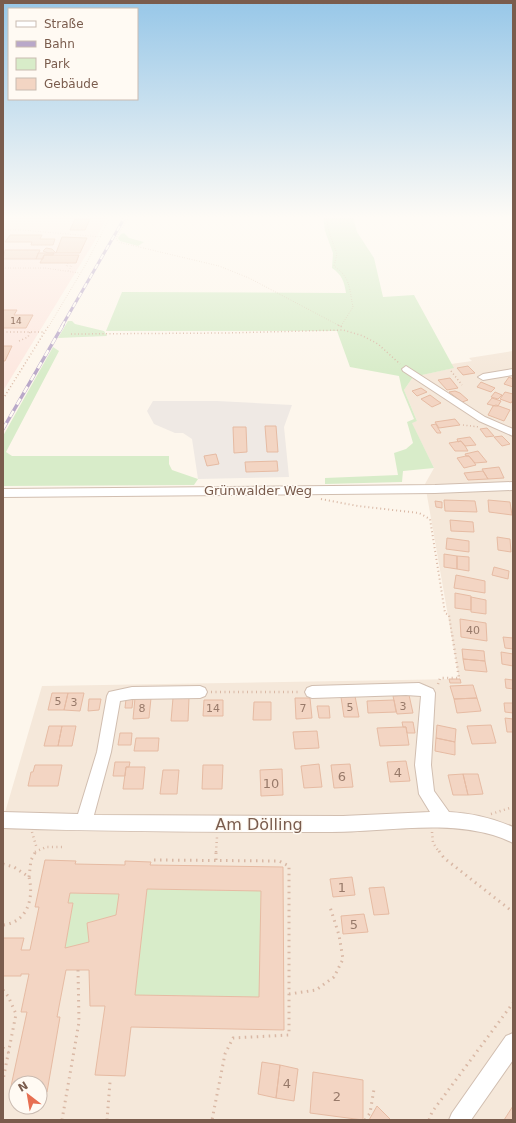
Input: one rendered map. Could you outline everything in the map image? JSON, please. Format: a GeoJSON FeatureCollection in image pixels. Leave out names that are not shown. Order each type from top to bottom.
{"type":"FeatureCollection","features":[{"type":"Feature","properties":{"kind":"street"},"geometry":{"type":"LineString","coordinates":[[406,369],[482,420],[513,433]]}},
{"type":"Feature","properties":{"kind":"street"},"geometry":{"type":"LineString","coordinates":[[483,377],[513,372]]}},
{"type":"Feature","properties":{"kind":"street","name":"Grünwalder Weg"},"geometry":{"type":"LineString","coordinates":[[3,493],[435,489],[513,486]]}},
{"type":"Feature","properties":{"kind":"street"},"geometry":{"type":"LineString","coordinates":[[312,692],[418,689],[428,693],[423,765],[427,794],[438,821]]}},
{"type":"Feature","properties":{"kind":"street"},"geometry":{"type":"LineString","coordinates":[[84,823],[104,752],[114,696],[132,693],[200,692]]}},
{"type":"Feature","properties":{"kind":"street","name":"Am Dölling"},"geometry":{"type":"LineString","coordinates":[[3,820],[84,823],[218,824],[357,824],[438,821],[478,823],[513,835]]}},
{"type":"Feature","properties":{"kind":"street"},"geometry":{"type":"LineString","coordinates":[[459,1120],[513,1043]]}},
{"type":"Feature","properties":{"kind":"path"},"geometry":{"type":"LineString","coordinates":[[53,269],[80,273]]}},
{"type":"Feature","properties":{"kind":"path"},"geometry":{"type":"LineString","coordinates":[[3,399],[82,269]]}},
{"type":"Feature","properties":{"kind":"path"},"geometry":{"type":"LineString","coordinates":[[228,269],[249,278],[342,328],[363,336],[378,344],[406,369]]}},
{"type":"Feature","properties":{"kind":"path"},"geometry":{"type":"LineString","coordinates":[[339,269],[344,273],[347,278],[353,307],[350,314],[341,325],[342,328]]}},
{"type":"Feature","properties":{"kind":"path"},"geometry":{"type":"LineString","coordinates":[[71,334],[226,333],[342,328]]}},
{"type":"Feature","properties":{"kind":"path"},"geometry":{"type":"LineString","coordinates":[[3,332],[44,332]]}},
{"type":"Feature","properties":{"kind":"path"},"geometry":{"type":"LineString","coordinates":[[19,341],[28,337],[31,332]]}},
{"type":"Feature","properties":{"kind":"path"},"geometry":{"type":"LineString","coordinates":[[451,371],[462,385]]}},
{"type":"Feature","properties":{"kind":"path"},"geometry":{"type":"LineString","coordinates":[[310,489],[310,494],[317,499],[358,506],[410,511],[425,515],[430,519],[445,613],[449,615],[458,678],[440,678],[438,684]]}},
{"type":"Feature","properties":{"kind":"path"},"geometry":{"type":"LineString","coordinates":[[200,692],[312,692]]}},
{"type":"Feature","properties":{"kind":"path"},"geometry":{"type":"LineString","coordinates":[[438,821],[433,843],[444,858],[513,912]]}},
{"type":"Feature","properties":{"kind":"path"},"geometry":{"type":"LineString","coordinates":[[216,860],[218,824]]}},
{"type":"Feature","properties":{"kind":"path"},"geometry":{"type":"LineString","coordinates":[[32,833],[37,849]]}},
{"type":"Feature","properties":{"kind":"path"},"geometry":{"type":"LineString","coordinates":[[3,925],[9,925],[22,917],[29,905],[32,891],[29,877],[30,858],[37,849],[45,846],[63,847]]}},
{"type":"Feature","properties":{"kind":"path"},"geometry":{"type":"LineString","coordinates":[[154,860],[279,861],[289,866],[289,1035],[232,1038],[225,1054],[212,1120]]}},
{"type":"Feature","properties":{"kind":"path"},"geometry":{"type":"LineString","coordinates":[[3,864],[9,864],[19,869],[29,877]]}},
{"type":"Feature","properties":{"kind":"path"},"geometry":{"type":"LineString","coordinates":[[289,994],[316,990],[334,977],[343,959],[339,935],[330,907]]}},
{"type":"Feature","properties":{"kind":"path"},"geometry":{"type":"LineString","coordinates":[[62,1120],[79,1022],[78,970]]}},
{"type":"Feature","properties":{"kind":"path"},"geometry":{"type":"LineString","coordinates":[[3,990],[8,996],[16,1014],[3,1080]]}},
{"type":"Feature","properties":{"kind":"path"},"geometry":{"type":"LineString","coordinates":[[429,1120],[432,1112],[513,1003]]}},
{"type":"Feature","properties":{"kind":"path"},"geometry":{"type":"LineString","coordinates":[[3,1048],[9,1053]]}},
{"type":"Feature","properties":{"kind":"path"},"geometry":{"type":"LineString","coordinates":[[107,1120],[110,1082]]}},
{"type":"Feature","properties":{"kind":"path"},"geometry":{"type":"LineString","coordinates":[[365,1120],[370,1113],[374,1089]]}},
{"type":"Feature","properties":{"kind":"shaded area"},"geometry":{"type":"Polygon","coordinates":[[[3,269],[77,269],[3,391],[3,269]]]}},
{"type":"Feature","properties":{"kind":"shaded area"},"geometry":{"type":"Polygon","coordinates":[[[513,351],[513,1120],[3,1120],[3,816],[42,686],[459,679],[425,484],[434,468],[411,422],[417,421],[404,390],[413,377],[453,368],[451,364],[472,361],[469,358],[513,351]]]}},
{"type":"Feature","properties":{"kind":"shaded area"},"geometry":{"type":"Polygon","coordinates":[[[153,401],[217,401],[292,405],[284,427],[289,477],[198,479],[192,439],[183,433],[175,433],[154,424],[147,411],[153,401]]]}},
{"type":"Feature","properties":{"kind":"green space"},"geometry":{"type":"Polygon","coordinates":[[[334,269],[377,269],[383,297],[414,295],[454,368],[413,377],[404,390],[417,421],[412,423],[434,468],[403,471],[402,482],[325,484],[325,478],[398,475],[394,453],[406,449],[413,443],[407,422],[414,419],[402,390],[399,376],[350,367],[337,331],[106,331],[122,292],[346,293],[342,279],[334,269]]]}},
{"type":"Feature","properties":{"kind":"green space"},"geometry":{"type":"Polygon","coordinates":[[[68,321],[104,331],[107,336],[58,338],[68,321]]]}},
{"type":"Feature","properties":{"kind":"green space"},"geometry":{"type":"Polygon","coordinates":[[[53,347],[59,351],[6,452],[12,456],[169,456],[169,464],[172,470],[198,479],[194,485],[3,486],[3,436],[53,347]]]}},
{"type":"Feature","properties":{"kind":"green space"},"geometry":{"type":"Polygon","coordinates":[[[147,889],[261,891],[259,997],[135,995],[147,889]]]}},
{"type":"Feature","properties":{"kind":"green space"},"geometry":{"type":"Polygon","coordinates":[[[70,893],[119,894],[116,915],[87,923],[89,942],[65,948],[73,903],[68,903],[70,893]]]}},
{"type":"Feature","properties":{"kind":"building"},"geometry":{"type":"Polygon","coordinates":[[[3,310],[17,310],[14,315],[33,315],[26,328],[3,328],[3,310]]]}},
{"type":"Feature","properties":{"kind":"building"},"geometry":{"type":"Polygon","coordinates":[[[3,346],[12,346],[5,361],[3,361],[3,346]]]}},
{"type":"Feature","properties":{"kind":"building"},"geometry":{"type":"Polygon","coordinates":[[[468,366],[475,373],[463,375],[457,368],[468,366]]]}},
{"type":"Feature","properties":{"kind":"building"},"geometry":{"type":"Polygon","coordinates":[[[509,377],[513,379],[513,387],[504,384],[509,377]]]}},
{"type":"Feature","properties":{"kind":"building"},"geometry":{"type":"Polygon","coordinates":[[[450,378],[458,388],[447,390],[438,380],[450,378]]]}},
{"type":"Feature","properties":{"kind":"building"},"geometry":{"type":"Polygon","coordinates":[[[481,382],[495,388],[491,392],[477,387],[481,382]]]}},
{"type":"Feature","properties":{"kind":"building"},"geometry":{"type":"Polygon","coordinates":[[[421,388],[427,392],[417,396],[412,391],[421,388]]]}},
{"type":"Feature","properties":{"kind":"building"},"geometry":{"type":"Polygon","coordinates":[[[455,391],[460,393],[468,400],[462,402],[449,392],[455,391]]]}},
{"type":"Feature","properties":{"kind":"building"},"geometry":{"type":"Polygon","coordinates":[[[495,392],[502,395],[498,399],[491,397],[495,392]]]}},
{"type":"Feature","properties":{"kind":"building"},"geometry":{"type":"Polygon","coordinates":[[[505,392],[513,394],[513,400],[511,403],[500,399],[505,392]]]}},
{"type":"Feature","properties":{"kind":"building"},"geometry":{"type":"Polygon","coordinates":[[[430,395],[441,403],[432,407],[421,399],[430,395]]]}},
{"type":"Feature","properties":{"kind":"building"},"geometry":{"type":"Polygon","coordinates":[[[492,398],[501,401],[498,406],[487,404],[492,398]]]}},
{"type":"Feature","properties":{"kind":"building"},"geometry":{"type":"Polygon","coordinates":[[[496,405],[510,410],[504,421],[488,415],[493,406],[496,405]]]}},
{"type":"Feature","properties":{"kind":"building"},"geometry":{"type":"Polygon","coordinates":[[[455,419],[460,425],[439,428],[435,422],[455,419]]]}},
{"type":"Feature","properties":{"kind":"building"},"geometry":{"type":"Polygon","coordinates":[[[436,424],[441,433],[437,433],[431,425],[436,424]]]}},
{"type":"Feature","properties":{"kind":"building"},"geometry":{"type":"Polygon","coordinates":[[[265,426],[276,426],[278,452],[267,452],[265,426]]]}},
{"type":"Feature","properties":{"kind":"building"},"geometry":{"type":"Polygon","coordinates":[[[233,427],[246,427],[247,452],[234,453],[233,427]]]}},
{"type":"Feature","properties":{"kind":"building"},"geometry":{"type":"Polygon","coordinates":[[[487,428],[494,436],[486,437],[480,429],[487,428]]]}},
{"type":"Feature","properties":{"kind":"building"},"geometry":{"type":"Polygon","coordinates":[[[502,436],[510,444],[502,446],[494,437],[502,436]]]}},
{"type":"Feature","properties":{"kind":"building"},"geometry":{"type":"Polygon","coordinates":[[[470,437],[476,445],[465,446],[461,441],[458,442],[457,439],[470,437]]]}},
{"type":"Feature","properties":{"kind":"building"},"geometry":{"type":"Polygon","coordinates":[[[461,441],[468,451],[455,451],[449,443],[461,441]]]}},
{"type":"Feature","properties":{"kind":"building"},"geometry":{"type":"Polygon","coordinates":[[[478,451],[487,462],[475,463],[465,454],[478,451]]]}},
{"type":"Feature","properties":{"kind":"building"},"geometry":{"type":"Polygon","coordinates":[[[216,454],[219,464],[207,466],[204,456],[216,454]]]}},
{"type":"Feature","properties":{"kind":"building"},"geometry":{"type":"Polygon","coordinates":[[[469,456],[476,465],[464,468],[457,458],[469,456]]]}},
{"type":"Feature","properties":{"kind":"building"},"geometry":{"type":"Polygon","coordinates":[[[277,461],[278,471],[246,472],[245,462],[277,461]]]}},
{"type":"Feature","properties":{"kind":"building"},"geometry":{"type":"Polygon","coordinates":[[[499,467],[504,478],[488,479],[482,469],[499,467]]]}},
{"type":"Feature","properties":{"kind":"building"},"geometry":{"type":"Polygon","coordinates":[[[483,471],[488,479],[468,480],[464,473],[483,471]]]}},
{"type":"Feature","properties":{"kind":"building"},"geometry":{"type":"Polygon","coordinates":[[[444,500],[475,501],[477,512],[445,511],[444,500]]]}},
{"type":"Feature","properties":{"kind":"building"},"geometry":{"type":"Polygon","coordinates":[[[488,500],[510,502],[512,515],[489,512],[488,500]]]}},
{"type":"Feature","properties":{"kind":"building"},"geometry":{"type":"Polygon","coordinates":[[[435,501],[442,502],[442,508],[436,507],[435,501]]]}},
{"type":"Feature","properties":{"kind":"building"},"geometry":{"type":"Polygon","coordinates":[[[450,520],[473,522],[474,532],[451,531],[450,520]]]}},
{"type":"Feature","properties":{"kind":"building"},"geometry":{"type":"Polygon","coordinates":[[[497,537],[510,539],[511,552],[498,550],[497,537]]]}},
{"type":"Feature","properties":{"kind":"building"},"geometry":{"type":"Polygon","coordinates":[[[447,538],[469,541],[469,552],[446,549],[447,538]]]}},
{"type":"Feature","properties":{"kind":"building"},"geometry":{"type":"Polygon","coordinates":[[[444,554],[457,556],[457,569],[444,567],[444,554]]]}},
{"type":"Feature","properties":{"kind":"building"},"geometry":{"type":"Polygon","coordinates":[[[457,556],[469,557],[469,571],[457,569],[457,556]]]}},
{"type":"Feature","properties":{"kind":"building"},"geometry":{"type":"Polygon","coordinates":[[[494,567],[509,571],[508,579],[492,575],[494,567]]]}},
{"type":"Feature","properties":{"kind":"building"},"geometry":{"type":"Polygon","coordinates":[[[456,575],[485,581],[485,593],[454,588],[456,575]]]}},
{"type":"Feature","properties":{"kind":"building"},"geometry":{"type":"Polygon","coordinates":[[[455,593],[471,596],[471,610],[455,608],[455,593]]]}},
{"type":"Feature","properties":{"kind":"building"},"geometry":{"type":"Polygon","coordinates":[[[471,597],[486,600],[486,614],[471,612],[471,597]]]}},
{"type":"Feature","properties":{"kind":"building"},"geometry":{"type":"Polygon","coordinates":[[[460,619],[486,623],[487,641],[461,637],[460,619]]]}},
{"type":"Feature","properties":{"kind":"building"},"geometry":{"type":"Polygon","coordinates":[[[503,637],[513,638],[513,649],[505,648],[503,637]]]}},
{"type":"Feature","properties":{"kind":"building"},"geometry":{"type":"Polygon","coordinates":[[[462,649],[484,651],[485,661],[463,659],[462,649]]]}},
{"type":"Feature","properties":{"kind":"building"},"geometry":{"type":"Polygon","coordinates":[[[501,652],[513,654],[513,666],[502,664],[501,652]]]}},
{"type":"Feature","properties":{"kind":"building"},"geometry":{"type":"Polygon","coordinates":[[[463,659],[485,661],[487,672],[465,670],[463,659]]]}},
{"type":"Feature","properties":{"kind":"building"},"geometry":{"type":"Polygon","coordinates":[[[449,679],[460,679],[461,683],[450,683],[449,679]]]}},
{"type":"Feature","properties":{"kind":"building"},"geometry":{"type":"Polygon","coordinates":[[[505,679],[513,680],[513,689],[506,688],[505,679]]]}},
{"type":"Feature","properties":{"kind":"building"},"geometry":{"type":"Polygon","coordinates":[[[473,685],[477,698],[454,699],[450,686],[473,685]]]}},
{"type":"Feature","properties":{"kind":"building"},"geometry":{"type":"Polygon","coordinates":[[[52,693],[68,693],[64,710],[48,710],[52,693]]]}},
{"type":"Feature","properties":{"kind":"building"},"geometry":{"type":"Polygon","coordinates":[[[68,693],[84,693],[80,711],[64,710],[68,693]]]}},
{"type":"Feature","properties":{"kind":"building"},"geometry":{"type":"Polygon","coordinates":[[[409,695],[413,713],[397,714],[393,696],[409,695]]]}},
{"type":"Feature","properties":{"kind":"building"},"geometry":{"type":"Polygon","coordinates":[[[355,696],[359,717],[344,717],[341,697],[355,696]]]}},
{"type":"Feature","properties":{"kind":"building"},"geometry":{"type":"Polygon","coordinates":[[[135,698],[151,698],[149,718],[133,719],[135,698]]]}},
{"type":"Feature","properties":{"kind":"building"},"geometry":{"type":"Polygon","coordinates":[[[173,698],[189,698],[188,721],[171,721],[173,698]]]}},
{"type":"Feature","properties":{"kind":"building"},"geometry":{"type":"Polygon","coordinates":[[[295,698],[310,698],[312,718],[296,719],[295,698]]]}},
{"type":"Feature","properties":{"kind":"building"},"geometry":{"type":"Polygon","coordinates":[[[477,698],[481,711],[457,713],[454,699],[477,698]]]}},
{"type":"Feature","properties":{"kind":"building"},"geometry":{"type":"Polygon","coordinates":[[[89,699],[101,699],[99,710],[88,711],[89,699]]]}},
{"type":"Feature","properties":{"kind":"building"},"geometry":{"type":"Polygon","coordinates":[[[126,699],[133,699],[132,708],[125,708],[126,699]]]}},
{"type":"Feature","properties":{"kind":"building"},"geometry":{"type":"Polygon","coordinates":[[[204,700],[223,700],[223,716],[203,716],[204,700]]]}},
{"type":"Feature","properties":{"kind":"building"},"geometry":{"type":"Polygon","coordinates":[[[394,700],[396,712],[368,713],[367,701],[394,700]]]}},
{"type":"Feature","properties":{"kind":"building"},"geometry":{"type":"Polygon","coordinates":[[[254,702],[271,702],[271,720],[253,720],[254,702]]]}},
{"type":"Feature","properties":{"kind":"building"},"geometry":{"type":"Polygon","coordinates":[[[504,703],[513,703],[513,713],[505,712],[504,703]]]}},
{"type":"Feature","properties":{"kind":"building"},"geometry":{"type":"Polygon","coordinates":[[[317,706],[329,706],[330,718],[319,718],[317,706]]]}},
{"type":"Feature","properties":{"kind":"building"},"geometry":{"type":"Polygon","coordinates":[[[505,718],[513,719],[513,732],[507,732],[505,718]]]}},
{"type":"Feature","properties":{"kind":"building"},"geometry":{"type":"Polygon","coordinates":[[[402,722],[413,722],[415,733],[407,733],[406,727],[403,727],[402,722]]]}},
{"type":"Feature","properties":{"kind":"building"},"geometry":{"type":"Polygon","coordinates":[[[437,725],[456,729],[455,742],[436,738],[437,725]]]}},
{"type":"Feature","properties":{"kind":"building"},"geometry":{"type":"Polygon","coordinates":[[[491,725],[496,743],[472,744],[467,726],[491,725]]]}},
{"type":"Feature","properties":{"kind":"building"},"geometry":{"type":"Polygon","coordinates":[[[49,726],[62,726],[58,746],[44,746],[49,726]]]}},
{"type":"Feature","properties":{"kind":"building"},"geometry":{"type":"Polygon","coordinates":[[[62,726],[76,726],[72,746],[58,746],[62,726]]]}},
{"type":"Feature","properties":{"kind":"building"},"geometry":{"type":"Polygon","coordinates":[[[406,727],[409,745],[380,746],[377,728],[406,727]]]}},
{"type":"Feature","properties":{"kind":"building"},"geometry":{"type":"Polygon","coordinates":[[[317,731],[319,748],[295,749],[293,732],[317,731]]]}},
{"type":"Feature","properties":{"kind":"building"},"geometry":{"type":"Polygon","coordinates":[[[120,733],[132,733],[131,745],[118,745],[120,733]]]}},
{"type":"Feature","properties":{"kind":"building"},"geometry":{"type":"Polygon","coordinates":[[[136,738],[159,738],[158,751],[134,751],[136,738]]]}},
{"type":"Feature","properties":{"kind":"building"},"geometry":{"type":"Polygon","coordinates":[[[436,738],[455,742],[455,755],[435,751],[436,738]]]}},
{"type":"Feature","properties":{"kind":"building"},"geometry":{"type":"Polygon","coordinates":[[[406,761],[410,781],[390,782],[387,762],[406,761]]]}},
{"type":"Feature","properties":{"kind":"building"},"geometry":{"type":"Polygon","coordinates":[[[115,762],[130,762],[129,767],[126,767],[125,776],[113,776],[115,762]]]}},
{"type":"Feature","properties":{"kind":"building"},"geometry":{"type":"Polygon","coordinates":[[[319,764],[322,787],[304,788],[301,766],[319,764]]]}},
{"type":"Feature","properties":{"kind":"building"},"geometry":{"type":"Polygon","coordinates":[[[350,764],[353,787],[334,788],[331,765],[350,764]]]}},
{"type":"Feature","properties":{"kind":"building"},"geometry":{"type":"Polygon","coordinates":[[[35,765],[62,765],[58,786],[28,786],[31,772],[33,772],[35,765]]]}},
{"type":"Feature","properties":{"kind":"building"},"geometry":{"type":"Polygon","coordinates":[[[203,765],[223,765],[222,789],[202,789],[203,765]]]}},
{"type":"Feature","properties":{"kind":"building"},"geometry":{"type":"Polygon","coordinates":[[[126,767],[145,767],[143,789],[123,789],[126,767]]]}},
{"type":"Feature","properties":{"kind":"building"},"geometry":{"type":"Polygon","coordinates":[[[282,769],[283,795],[261,796],[260,770],[282,769]]]}},
{"type":"Feature","properties":{"kind":"building"},"geometry":{"type":"Polygon","coordinates":[[[163,770],[179,770],[177,794],[160,794],[163,770]]]}},
{"type":"Feature","properties":{"kind":"building"},"geometry":{"type":"Polygon","coordinates":[[[463,774],[468,795],[453,795],[448,775],[463,774]]]}},
{"type":"Feature","properties":{"kind":"building"},"geometry":{"type":"Polygon","coordinates":[[[463,774],[478,774],[483,794],[468,795],[463,774]]]}},
{"type":"Feature","properties":{"kind":"building"},"geometry":{"type":"Polygon","coordinates":[[[45,860],[76,861],[75,864],[125,865],[125,861],[151,862],[150,865],[283,867],[284,1030],[131,1027],[125,1076],[95,1075],[105,1006],[90,1006],[89,970],[66,970],[57,1017],[60,1017],[48,1086],[48,1075],[13,1075],[27,1012],[21,1012],[29,974],[21,974],[21,976],[3,976],[3,938],[24,938],[21,950],[30,950],[39,907],[35,907],[45,860]],[[147,889],[135,995],[259,997],[261,891],[147,889]],[[70,893],[68,903],[73,903],[65,948],[89,942],[87,923],[116,915],[119,894],[70,893]]]}},
{"type":"Feature","properties":{"kind":"building"},"geometry":{"type":"Polygon","coordinates":[[[352,877],[355,895],[333,897],[330,879],[352,877]]]}},
{"type":"Feature","properties":{"kind":"building"},"geometry":{"type":"Polygon","coordinates":[[[384,887],[389,914],[374,915],[369,888],[384,887]]]}},
{"type":"Feature","properties":{"kind":"building"},"geometry":{"type":"Polygon","coordinates":[[[364,914],[368,932],[343,934],[341,916],[364,914]]]}},
{"type":"Feature","properties":{"kind":"building"},"geometry":{"type":"Polygon","coordinates":[[[262,1062],[280,1065],[276,1098],[258,1094],[262,1062]]]}},
{"type":"Feature","properties":{"kind":"building"},"geometry":{"type":"Polygon","coordinates":[[[280,1065],[298,1069],[294,1101],[276,1098],[280,1065]]]}},
{"type":"Feature","properties":{"kind":"building"},"geometry":{"type":"Polygon","coordinates":[[[313,1072],[363,1080],[363,1120],[310,1113],[313,1072]]]}},
{"type":"Feature","properties":{"kind":"building"},"geometry":{"type":"Polygon","coordinates":[[[377,1106],[391,1120],[369,1120],[377,1106]]]}},
{"type":"Feature","properties":{"kind":"building"},"geometry":{"type":"Polygon","coordinates":[[[513,1106],[513,1120],[504,1120],[513,1106]]]}},
{"type":"Feature","properties":{"kind":"railway"},"geometry":{"type":"LineString","coordinates":[[62,326],[95,269]]}},
{"type":"Feature","properties":{"kind":"railway"},"geometry":{"type":"LineString","coordinates":[[3,429],[63,325]]}}]}
